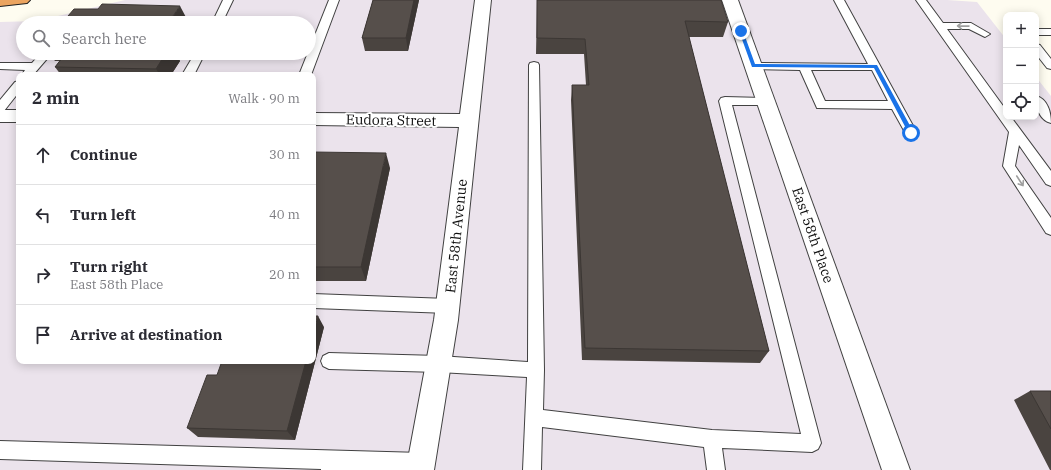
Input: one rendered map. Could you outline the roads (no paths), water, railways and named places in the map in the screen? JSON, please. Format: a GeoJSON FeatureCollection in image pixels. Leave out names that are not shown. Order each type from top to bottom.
{"type":"FeatureCollection","features":[{"type":"Feature","properties":{"kind":"highway"},"geometry":{"type":"LineString","coordinates":[[0,1],[22,0]]}},
{"type":"Feature","properties":{"kind":"street","name":"East 58th Avenue"},"geometry":{"type":"LineString","coordinates":[[421,466],[448,306],[482,0]]}},
{"type":"Feature","properties":{"kind":"street","name":"East 58th Place"},"geometry":{"type":"LineString","coordinates":[[730,0],[896,470]]}},
{"type":"Feature","properties":{"kind":"street"},"geometry":{"type":"LineString","coordinates":[[0,116],[16,116]]}},
{"type":"Feature","properties":{"kind":"street","name":"Eudora Street"},"geometry":{"type":"LineString","coordinates":[[316,119],[469,120]]}},
{"type":"Feature","properties":{"kind":"lane"},"geometry":{"type":"LineString","coordinates":[[220,16],[228,0]]}},
{"type":"Feature","properties":{"kind":"lane"},"geometry":{"type":"LineString","coordinates":[[316,47],[334,0]]}},
{"type":"Feature","properties":{"kind":"lane"},"geometry":{"type":"LineString","coordinates":[[839,0],[911,133]]}},
{"type":"Feature","properties":{"kind":"lane"},"geometry":{"type":"LineString","coordinates":[[921,0],[1051,181]]}},
{"type":"Feature","properties":{"kind":"lane"},"geometry":{"type":"LineString","coordinates":[[939,26],[971,26],[985,34]]}},
{"type":"Feature","properties":{"kind":"lane"},"geometry":{"type":"LineString","coordinates":[[1039,32],[1051,32]]}},
{"type":"Feature","properties":{"kind":"lane"},"geometry":{"type":"LineString","coordinates":[[1037,48],[1051,66]]}},
{"type":"Feature","properties":{"kind":"lane"},"geometry":{"type":"LineString","coordinates":[[0,66],[31,71],[40,60]]}},
{"type":"Feature","properties":{"kind":"lane"},"geometry":{"type":"LineString","coordinates":[[190,72],[196,60]]}},
{"type":"Feature","properties":{"kind":"lane"},"geometry":{"type":"LineString","coordinates":[[306,72],[311,60]]}},
{"type":"Feature","properties":{"kind":"lane"},"geometry":{"type":"LineString","coordinates":[[532,470],[536,370],[534,65]]}},
{"type":"Feature","properties":{"kind":"lane"},"geometry":{"type":"LineString","coordinates":[[754,66],[875,67]]}},
{"type":"Feature","properties":{"kind":"lane"},"geometry":{"type":"LineString","coordinates":[[804,66],[821,104],[896,105]]}},
{"type":"Feature","properties":{"kind":"lane"},"geometry":{"type":"LineString","coordinates":[[0,108],[16,89]]}},
{"type":"Feature","properties":{"kind":"lane"},"geometry":{"type":"LineString","coordinates":[[534,417],[712,439],[812,442],[725,101],[766,102]]}},
{"type":"Feature","properties":{"kind":"lane"},"geometry":{"type":"LineString","coordinates":[[1039,104],[1051,119]]}},
{"type":"Feature","properties":{"kind":"lane"},"geometry":{"type":"LineString","coordinates":[[1016,132],[1009,166],[1051,229]]}},
{"type":"Feature","properties":{"kind":"lane"},"geometry":{"type":"LineString","coordinates":[[316,301],[448,306]]}},
{"type":"Feature","properties":{"kind":"lane"},"geometry":{"type":"LineString","coordinates":[[329,361],[439,364],[536,370]]}},
{"type":"Feature","properties":{"kind":"lane"},"geometry":{"type":"LineString","coordinates":[[712,439],[716,470]]}},
{"type":"Feature","properties":{"kind":"lane"},"geometry":{"type":"LineString","coordinates":[[0,450],[332,465],[421,466]]}}]}
